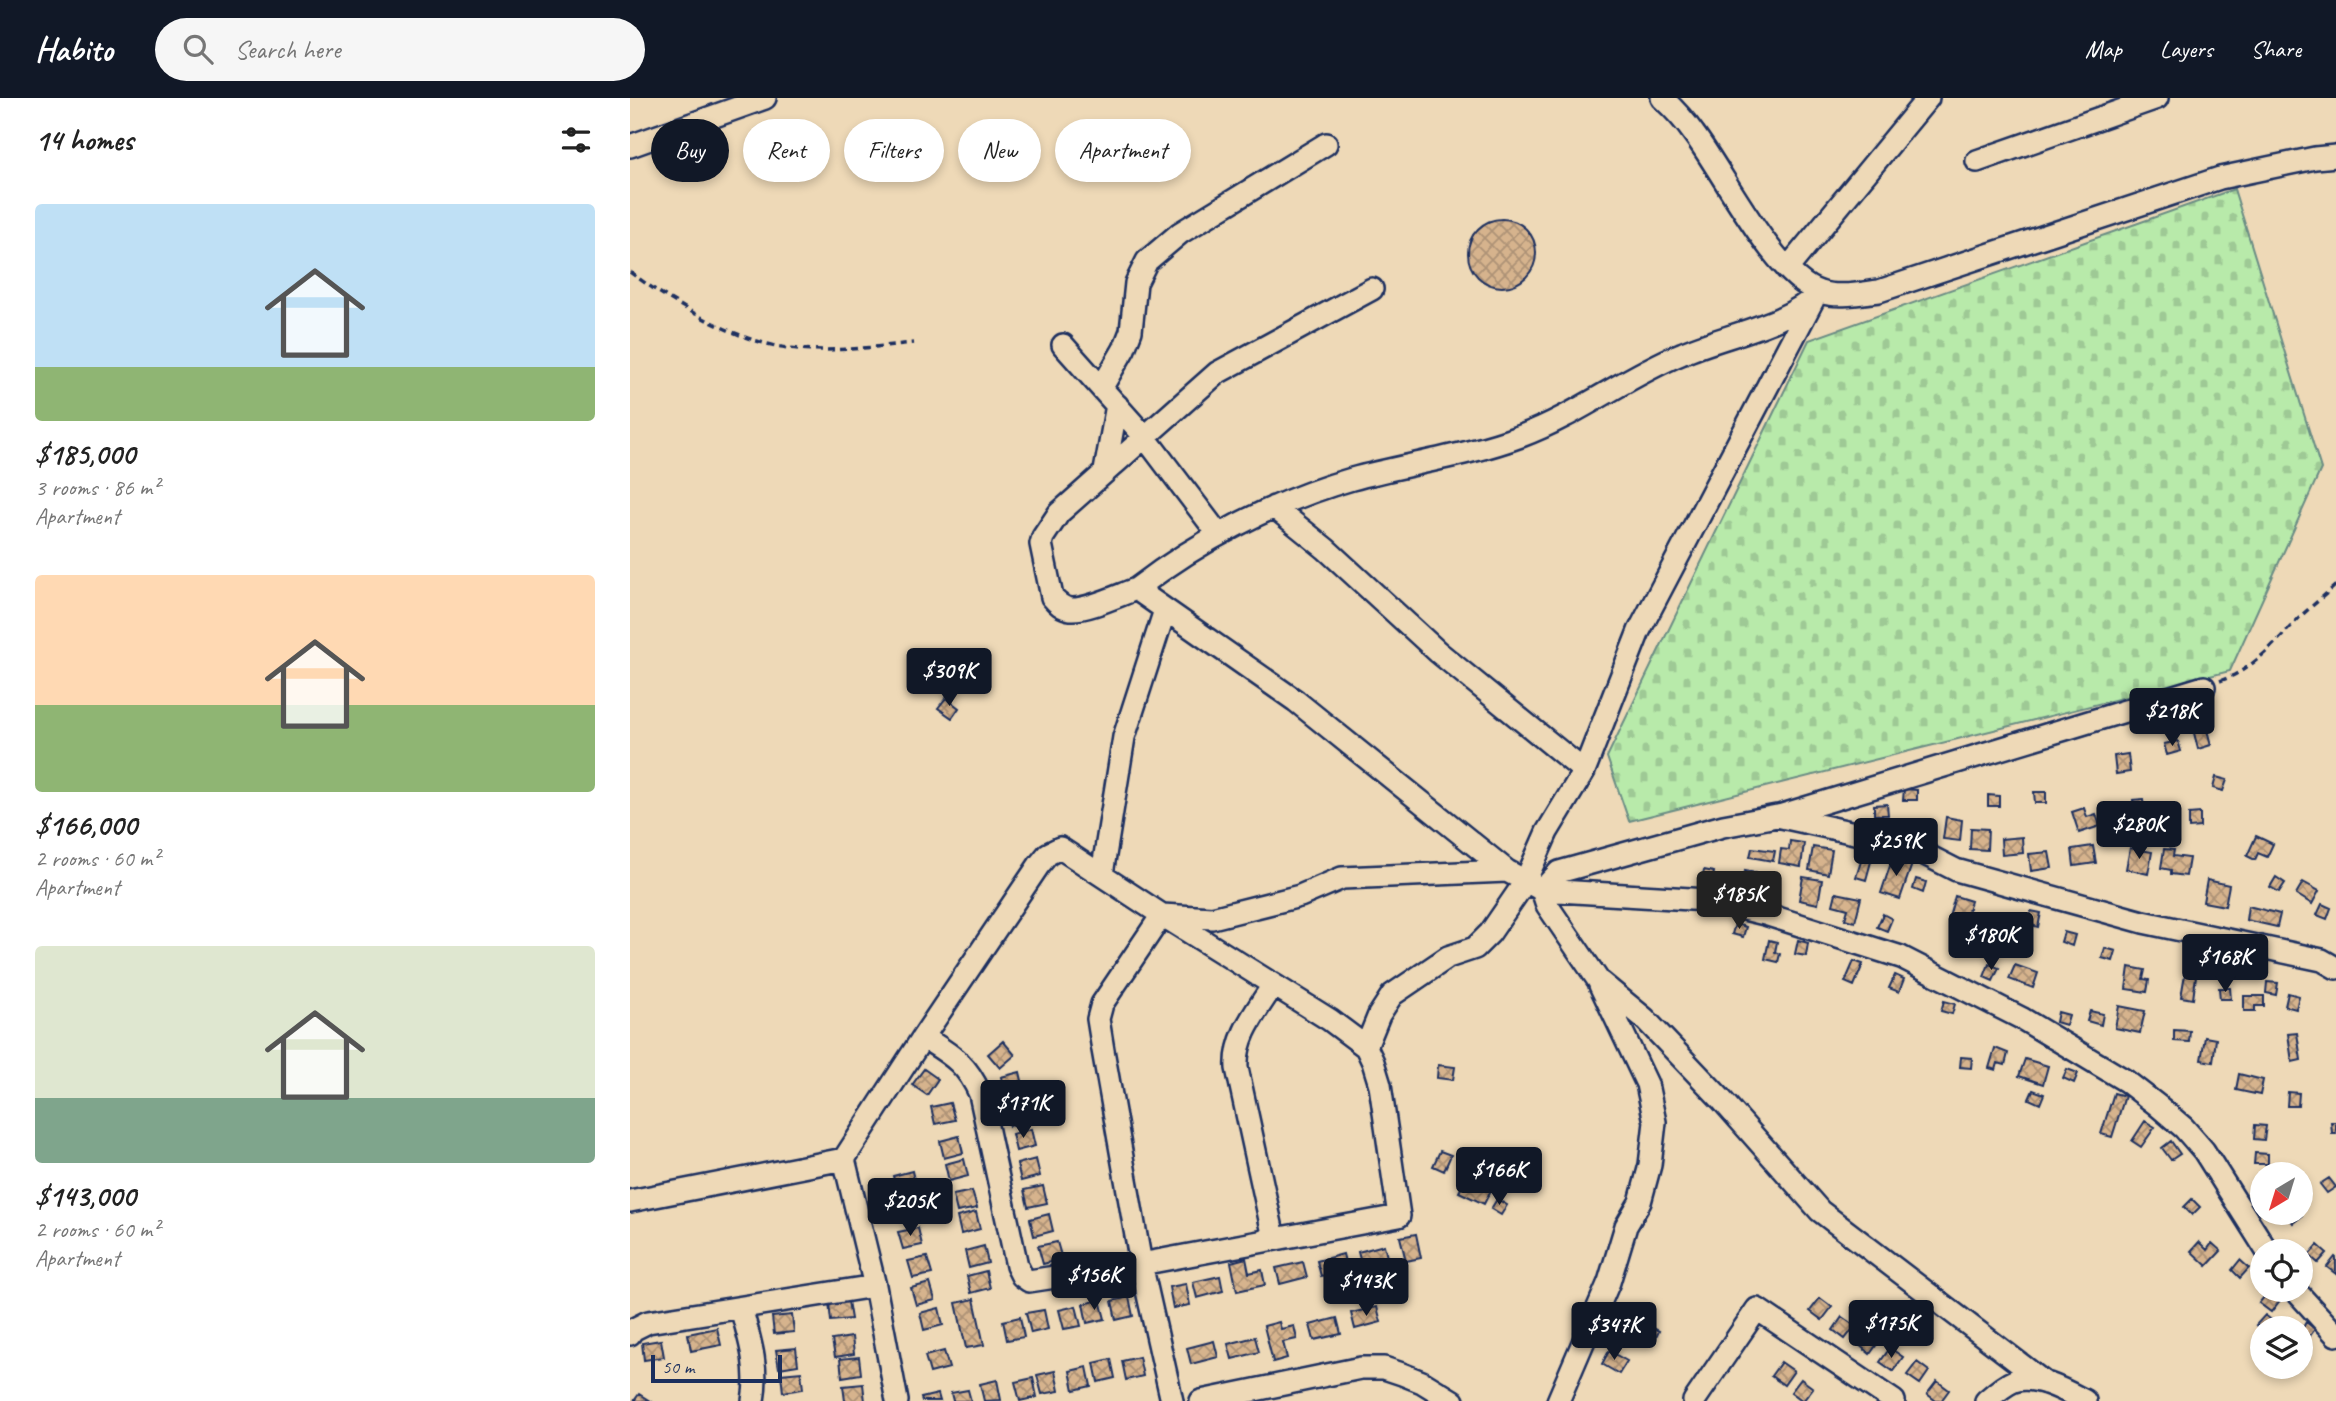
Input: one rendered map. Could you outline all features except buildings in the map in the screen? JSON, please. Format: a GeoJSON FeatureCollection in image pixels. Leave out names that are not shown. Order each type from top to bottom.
{"type":"FeatureCollection","features":[{"type":"Feature","properties":{"kind":"street"},"geometry":{"type":"LineString","coordinates":[[630,146],[765,98]]}},
{"type":"Feature","properties":{"kind":"street"},"geometry":{"type":"LineString","coordinates":[[1787,269],[1928,98]]}},
{"type":"Feature","properties":{"kind":"street"},"geometry":{"type":"LineString","coordinates":[[1977,161],[2157,98]]}},
{"type":"Feature","properties":{"kind":"street"},"geometry":{"type":"LineString","coordinates":[[1666,99],[1695,135],[1738,204],[1787,269],[1816,296]]}},
{"type":"Feature","properties":{"kind":"street"},"geometry":{"type":"LineString","coordinates":[[1102,387],[1131,331],[1136,283],[1147,261],[1180,233],[1326,144]]}},
{"type":"Feature","properties":{"kind":"street"},"geometry":{"type":"LineString","coordinates":[[1372,289],[1217,373],[1059,513],[1043,537],[1041,550],[1052,597],[1057,604],[1071,609],[1136,589],[1219,535],[1312,492],[1519,437],[1556,422],[1651,366],[1703,344],[1765,324],[1816,296],[1879,291],[2220,178],[2336,156]]}},
{"type":"Feature","properties":{"kind":"street"},"geometry":{"type":"LineString","coordinates":[[1366,1047],[1379,1015],[1392,995],[1448,957],[1475,948],[1490,933],[1525,881],[1547,832],[1584,771],[1639,631],[1816,296]]}},
{"type":"Feature","properties":{"kind":"street"},"geometry":{"type":"LineString","coordinates":[[1063,345],[1144,436],[1219,535]]}},
{"type":"Feature","properties":{"kind":"street"},"geometry":{"type":"LineString","coordinates":[[1105,471],[1117,405]]}},
{"type":"Feature","properties":{"kind":"street"},"geometry":{"type":"LineString","coordinates":[[1274,508],[1326,549],[1438,652],[1584,771]]}},
{"type":"Feature","properties":{"kind":"street"},"geometry":{"type":"LineString","coordinates":[[1136,589],[1296,701],[1525,881],[1546,905],[1598,980],[1647,1084],[1655,1122],[1650,1165],[1640,1202],[1626,1226],[1609,1282],[1558,1401]]}},
{"type":"Feature","properties":{"kind":"street"},"geometry":{"type":"LineString","coordinates":[[1102,874],[1124,737],[1165,610]]}},
{"type":"Feature","properties":{"kind":"street"},"geometry":{"type":"LineString","coordinates":[[1525,881],[1723,826],[1777,816],[2204,687]]}},
{"type":"Feature","properties":{"kind":"street"},"geometry":{"type":"LineString","coordinates":[[1777,816],[1905,845],[1956,870],[2143,922],[2322,960],[2336,968]]}},
{"type":"Feature","properties":{"kind":"street"},"geometry":{"type":"LineString","coordinates":[[630,1201],[844,1159],[923,1037],[1048,854],[1060,848],[1353,1035],[1366,1047],[1380,1085],[1399,1216],[1141,1265],[1028,1281],[1017,1266],[980,1094],[971,1073],[954,1057],[923,1037]]}},
{"type":"Feature","properties":{"kind":"street"},"geometry":{"type":"LineString","coordinates":[[1162,915],[1212,918],[1300,896],[1342,878],[1525,881],[1707,901],[1791,922],[1901,957],[2021,1018],[2126,1081],[2184,1128],[2204,1151],[2259,1239]]}},
{"type":"Feature","properties":{"kind":"street"},"geometry":{"type":"LineString","coordinates":[[1162,915],[1102,1004],[1098,1019],[1141,1265],[1172,1401]]}},
{"type":"Feature","properties":{"kind":"street"},"geometry":{"type":"LineString","coordinates":[[1598,980],[1644,1018],[1721,1098],[1821,1211],[2045,1383],[2085,1401]]}},
{"type":"Feature","properties":{"kind":"street"},"geometry":{"type":"LineString","coordinates":[[1273,985],[1243,1032],[1236,1053],[1274,1238]]}},
{"type":"Feature","properties":{"kind":"street"},"geometry":{"type":"LineString","coordinates":[[844,1159],[875,1286],[897,1401]]}},
{"type":"Feature","properties":{"kind":"street"},"geometry":{"type":"LineString","coordinates":[[630,1334],[632,1330],[648,1322],[875,1286]]}},
{"type":"Feature","properties":{"kind":"street"},"geometry":{"type":"LineString","coordinates":[[2306,1302],[2336,1335]]}},
{"type":"Feature","properties":{"kind":"street"},"geometry":{"type":"LineString","coordinates":[[741,1308],[755,1359],[753,1401]]}},
{"type":"Feature","properties":{"kind":"street"},"geometry":{"type":"LineString","coordinates":[[1694,1401],[1757,1309],[1894,1401]]}},
{"type":"Feature","properties":{"kind":"street"},"geometry":{"type":"LineString","coordinates":[[1201,1401],[1361,1368],[1384,1368],[1422,1382],[1453,1401]]}},
{"type":"Feature","properties":{"kind":"street"},"geometry":{"type":"LineString","coordinates":[[1986,1401],[2015,1381],[2045,1383]]}},
{"type":"Feature","properties":{"kind":"path"},"geometry":{"type":"LineString","coordinates":[[630,272],[659,294],[689,311],[740,335],[787,348],[842,350],[914,343]]}},
{"type":"Feature","properties":{"kind":"path"},"geometry":{"type":"LineString","coordinates":[[2204,687],[2246,669],[2271,649],[2336,585]]}},
{"type":"Feature","properties":{"kind":"green space"},"geometry":{"type":"Polygon","coordinates":[[[2234,189],[2321,469],[2230,671],[1629,821],[1607,757],[1809,340],[2234,189]]]}}]}
